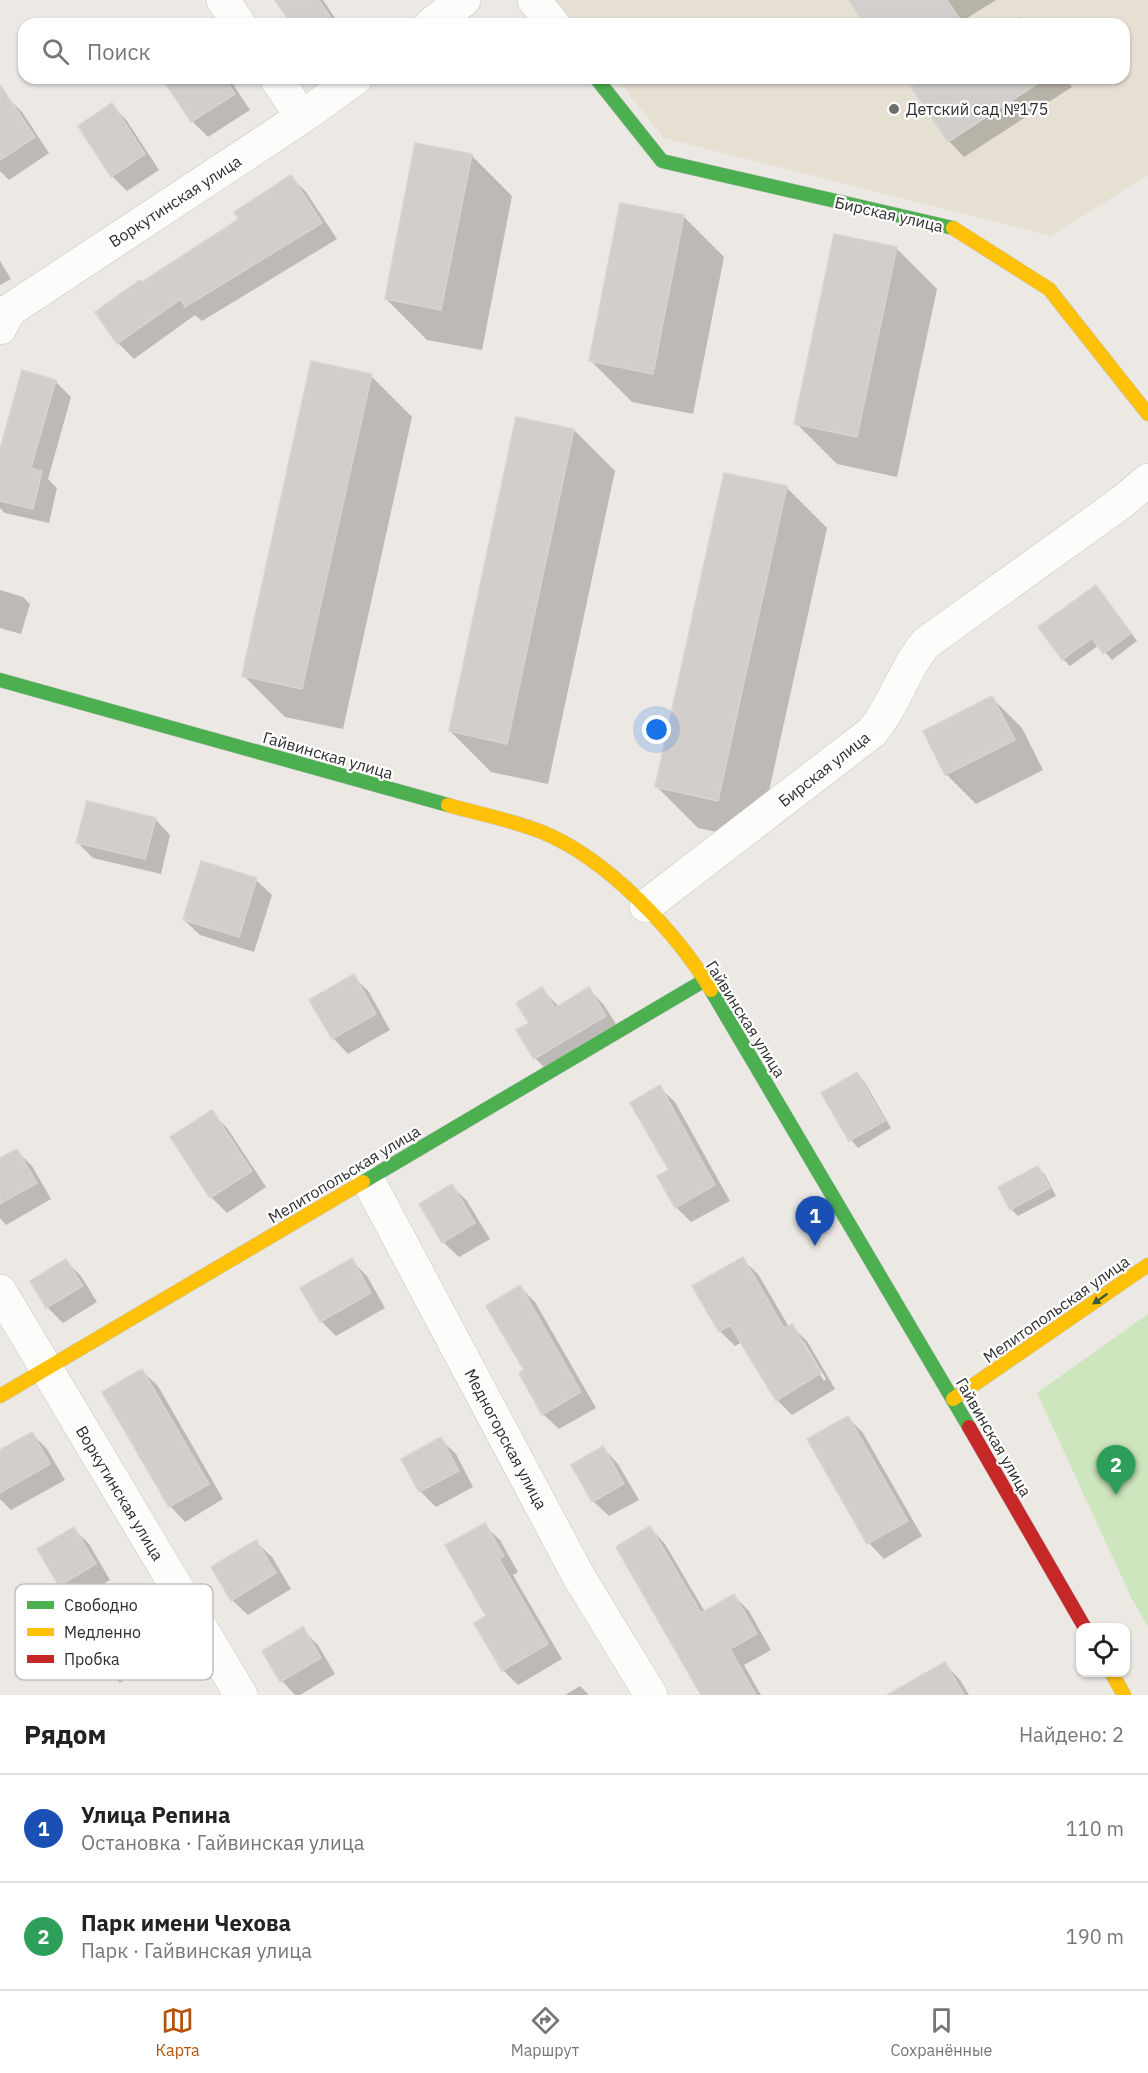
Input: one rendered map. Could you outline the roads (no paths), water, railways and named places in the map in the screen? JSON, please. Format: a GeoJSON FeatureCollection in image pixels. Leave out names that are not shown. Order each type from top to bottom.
{"type":"FeatureCollection","features":[{"type":"Feature","properties":{"kind":"main road","name":"Бирская улица"},"geometry":{"type":"LineString","coordinates":[[601,84],[662,161],[952,228],[1049,289],[1148,414]]}},
{"type":"Feature","properties":{"kind":"main road","name":"Гайвинская улица"},"geometry":{"type":"LineString","coordinates":[[0,680],[540,831],[574,847],[646,906],[705,980],[953,1399],[1082,1623]]}},
{"type":"Feature","properties":{"kind":"main road","name":"Мелитопольская улица"},"geometry":{"type":"LineString","coordinates":[[0,1396],[705,980]]}},
{"type":"Feature","properties":{"kind":"main road","name":"Мелитопольская улица"},"geometry":{"type":"LineString","coordinates":[[953,1399],[1148,1266]]}},
{"type":"Feature","properties":{"kind":"main road"},"geometry":{"type":"LineString","coordinates":[[1114,1677],[1124,1695]]}},
{"type":"Feature","properties":{"kind":"street"},"geometry":{"type":"LineString","coordinates":[[223,0],[235,18]]}},
{"type":"Feature","properties":{"kind":"street"},"geometry":{"type":"LineString","coordinates":[[439,18],[464,0]]}},
{"type":"Feature","properties":{"kind":"street"},"geometry":{"type":"LineString","coordinates":[[534,0],[549,18]]}},
{"type":"Feature","properties":{"kind":"street"},"geometry":{"type":"LineString","coordinates":[[280,84],[302,117]]}},
{"type":"Feature","properties":{"kind":"street","name":"Воркутинская улица"},"geometry":{"type":"LineString","coordinates":[[0,328],[10,310],[302,117],[348,84]]}},
{"type":"Feature","properties":{"kind":"street","name":"Бирская улица"},"geometry":{"type":"LineString","coordinates":[[646,906],[872,732],[889,707],[911,661],[926,643],[1122,502],[1148,480]]}},
{"type":"Feature","properties":{"kind":"street","name":"Медногорская улица"},"geometry":{"type":"LineString","coordinates":[[368,1180],[579,1577],[651,1695]]}},
{"type":"Feature","properties":{"kind":"street","name":"Воркутинская улица"},"geometry":{"type":"LineString","coordinates":[[0,1291],[175,1584]]}},
{"type":"Feature","properties":{"kind":"street","name":"Воркутинская улица"},"geometry":{"type":"LineString","coordinates":[[213,1648],[241,1695]]}},
{"type":"Feature","properties":{"kind":"place","name":"Детский сад №175"},"geometry":{"type":"Point","coordinates":[894,109]}},
{"type":"Feature","properties":{"kind":"place","name":"Улица Репина"},"geometry":{"type":"Point","coordinates":[815,1246]}},
{"type":"Feature","properties":{"kind":"place","name":"Парк имени Чехова"},"geometry":{"type":"Point","coordinates":[1116,1495]}}]}
